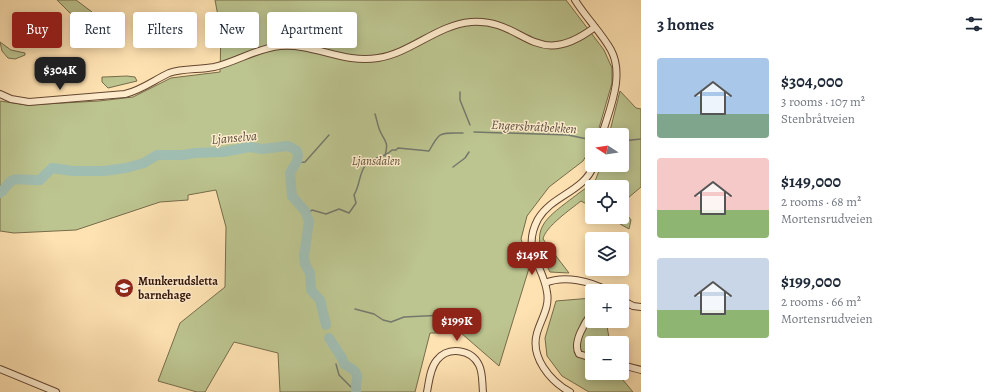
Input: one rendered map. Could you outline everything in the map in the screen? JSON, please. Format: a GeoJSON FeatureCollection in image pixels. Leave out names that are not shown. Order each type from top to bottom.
{"type":"FeatureCollection","features":[{"type":"Feature","properties":{"kind":"street"},"geometry":{"type":"LineString","coordinates":[[575,0],[609,46],[615,60],[617,72],[604,128]]}},
{"type":"Feature","properties":{"kind":"street"},"geometry":{"type":"LineString","coordinates":[[0,94],[11,99],[28,102],[125,94],[139,90],[175,71],[214,67],[266,49],[280,46],[306,48],[353,59],[378,58],[399,52],[448,28],[468,23],[491,24],[534,43],[553,46],[573,42],[595,27]]}},
{"type":"Feature","properties":{"kind":"street"},"geometry":{"type":"LineString","coordinates":[[570,392],[552,379],[536,351],[536,336],[547,303],[548,293],[545,282],[536,265],[532,249],[533,234],[536,223],[548,206],[580,185],[590,172]]}},
{"type":"Feature","properties":{"kind":"street"},"geometry":{"type":"LineString","coordinates":[[545,282],[553,280],[580,281],[593,284]]}},
{"type":"Feature","properties":{"kind":"street"},"geometry":{"type":"LineString","coordinates":[[629,304],[641,307]]}},
{"type":"Feature","properties":{"kind":"street"},"geometry":{"type":"LineString","coordinates":[[585,322],[577,350],[579,354],[585,356]]}},
{"type":"Feature","properties":{"kind":"street"},"geometry":{"type":"LineString","coordinates":[[427,392],[433,368],[437,359],[447,353],[457,351],[469,354],[477,362],[482,373],[483,392]]}},
{"type":"Feature","properties":{"kind":"street"},"geometry":{"type":"LineString","coordinates":[[629,367],[641,370]]}},
{"type":"Feature","properties":{"kind":"street"},"geometry":{"type":"LineString","coordinates":[[0,369],[56,392]]}},
{"type":"Feature","properties":{"kind":"green space"},"geometry":{"type":"Polygon","coordinates":[[[57,0],[76,0],[92,12],[70,12],[57,0]]]}},
{"type":"Feature","properties":{"kind":"green space","name":"Ljansdalen"},"geometry":{"type":"Polygon","coordinates":[[[215,0],[566,0],[604,50],[612,68],[612,83],[599,128],[585,128],[585,158],[583,161],[549,187],[527,216],[521,239],[530,265],[499,366],[461,333],[430,333],[415,392],[280,392],[278,353],[234,342],[205,392],[197,392],[158,381],[180,323],[225,287],[226,227],[216,190],[188,195],[188,200],[160,202],[76,230],[14,233],[0,231],[0,101],[27,105],[99,101],[133,97],[171,78],[220,72],[221,48],[259,48],[259,12],[217,12],[215,0]]]}},
{"type":"Feature","properties":{"kind":"green space"},"geometry":{"type":"Polygon","coordinates":[[[0,42],[11,50],[25,53],[25,55],[15,59],[8,58],[2,51],[0,42]]]}},
{"type":"Feature","properties":{"kind":"green space"},"geometry":{"type":"Polygon","coordinates":[[[102,77],[135,77],[137,81],[108,88],[102,82],[102,77]]]}},
{"type":"Feature","properties":{"kind":"green space"},"geometry":{"type":"Polygon","coordinates":[[[620,91],[636,108],[641,109],[641,187],[629,197],[629,180],[595,180],[598,172],[629,172],[629,128],[611,128],[620,91]]]}},
{"type":"Feature","properties":{"kind":"green space"},"geometry":{"type":"Polygon","coordinates":[[[585,189],[585,203],[581,201],[559,218],[548,229],[543,239],[569,273],[550,272],[543,257],[540,244],[540,234],[543,226],[556,210],[585,189]]]}},
{"type":"Feature","properties":{"kind":"green space"},"geometry":{"type":"Polygon","coordinates":[[[629,217],[631,220],[629,229],[620,224],[629,224],[629,217]]]}},
{"type":"Feature","properties":{"kind":"green space"},"geometry":{"type":"Polygon","coordinates":[[[585,299],[585,328],[607,328],[609,336],[585,336],[585,380],[623,380],[633,392],[589,392],[562,376],[547,356],[545,338],[556,301],[585,299]]]}},
{"type":"Feature","properties":{"kind":"waterway"},"geometry":{"type":"LineString","coordinates":[[460,92],[460,100],[470,125]]}},
{"type":"Feature","properties":{"kind":"waterway"},"geometry":{"type":"LineString","coordinates":[[375,114],[379,129],[386,144],[385,156]]}},
{"type":"Feature","properties":{"kind":"waterway","name":"Engersbråtbekken"},"geometry":{"type":"LineString","coordinates":[[474,132],[568,135],[585,139]]}},
{"type":"Feature","properties":{"kind":"waterway","name":"Engersbråtbekken"},"geometry":{"type":"LineString","coordinates":[[307,214],[312,210],[326,214],[339,209],[349,213],[356,203],[354,195],[362,170],[369,161],[386,155],[392,150],[396,150],[398,148],[429,151],[441,134],[463,133]]}},
{"type":"Feature","properties":{"kind":"waterway"},"geometry":{"type":"LineString","coordinates":[[296,163],[305,162],[329,135]]}},
{"type":"Feature","properties":{"kind":"waterway","name":"Engersbråtbekken"},"geometry":{"type":"LineString","coordinates":[[629,140],[641,139]]}},
{"type":"Feature","properties":{"kind":"waterway","name":"Ljanselva"},"geometry":{"type":"LineString","coordinates":[[0,193],[11,181],[17,179],[40,180],[52,168],[73,171],[104,171],[126,168],[144,163],[157,155],[183,155],[223,152],[250,147],[262,149],[288,146],[297,151],[298,155],[297,161],[290,173],[292,196],[305,211],[309,221],[304,256],[305,264],[310,273],[311,290],[320,300],[326,325]]}},
{"type":"Feature","properties":{"kind":"waterway"},"geometry":{"type":"LineString","coordinates":[[453,167],[465,158],[469,152]]}},
{"type":"Feature","properties":{"kind":"waterway"},"geometry":{"type":"LineString","coordinates":[[355,309],[374,314],[383,320],[391,322],[404,317],[445,315],[461,317]]}},
{"type":"Feature","properties":{"kind":"waterway","name":"Ljanselva"},"geometry":{"type":"LineString","coordinates":[[329,338],[342,358],[344,364],[356,373],[356,392]]}},
{"type":"Feature","properties":{"kind":"waterway"},"geometry":{"type":"LineString","coordinates":[[336,364],[339,375],[356,392]]}},
{"type":"Feature","properties":{"kind":"place","name":"Munkerudsletta barnehage"},"geometry":{"type":"Point","coordinates":[124,288]}}]}
